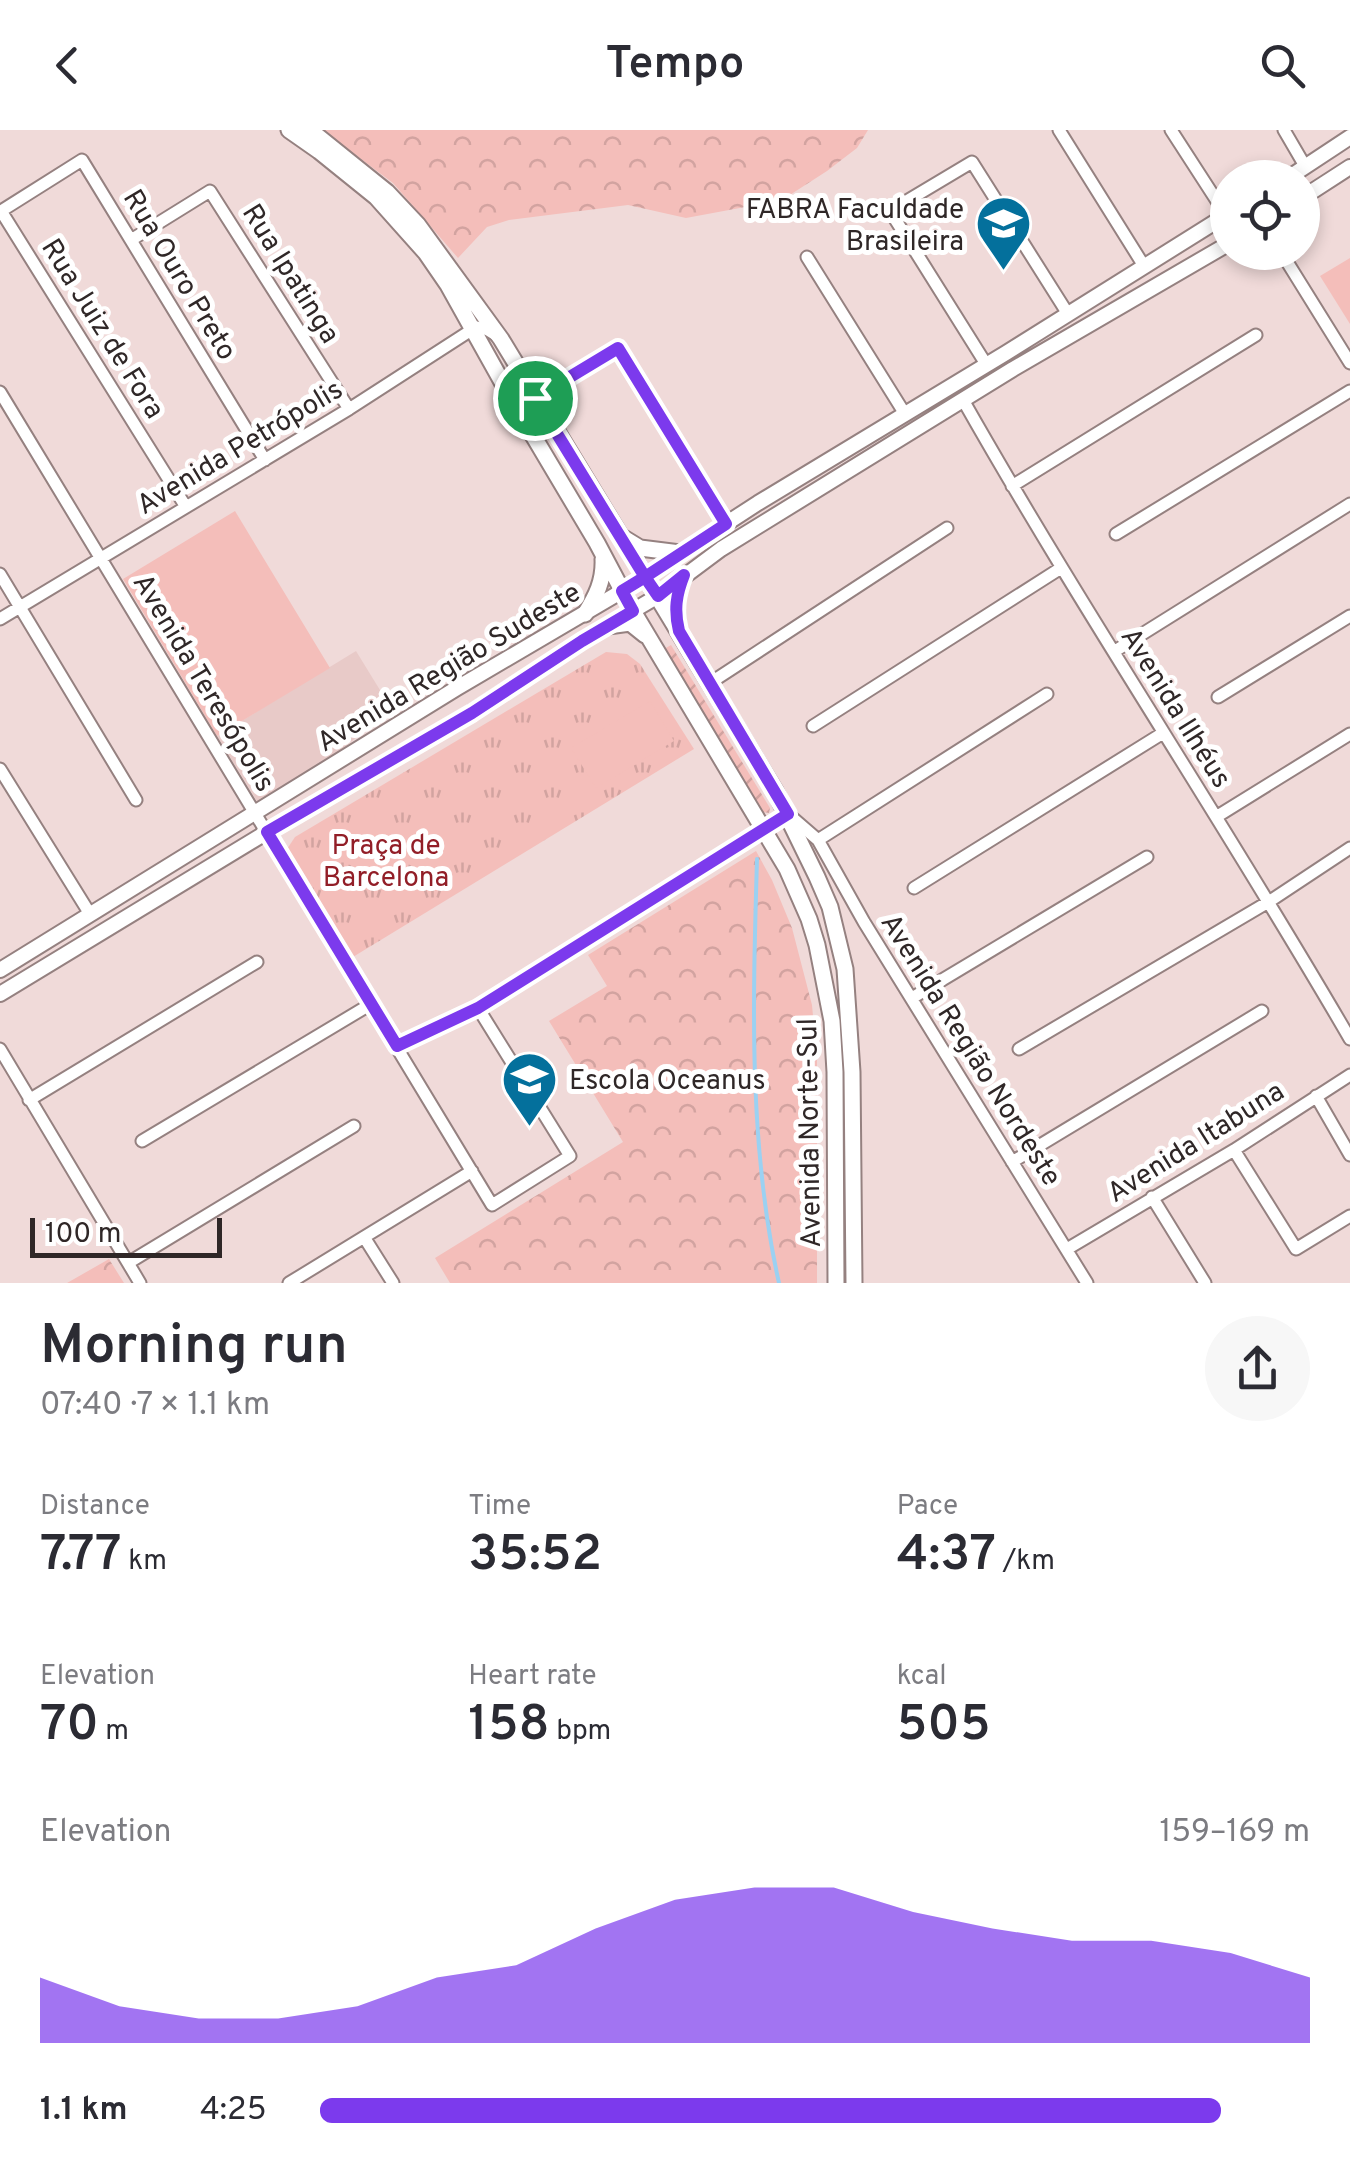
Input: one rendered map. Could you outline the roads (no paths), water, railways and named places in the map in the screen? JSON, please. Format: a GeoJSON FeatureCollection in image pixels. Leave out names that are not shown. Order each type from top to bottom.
{"type":"FeatureCollection","features":[{"type":"Feature","properties":{"kind":"main road","name":"Avenida Norte-Sul"},"geometry":{"type":"LineString","coordinates":[[290,130],[376,197],[426,253],[448,285],[633,611],[787,869],[809,919],[829,996],[834,1047],[836,1283]]}},
{"type":"Feature","properties":{"kind":"main road","name":"Avenida Norte-Sul"},"geometry":{"type":"LineString","coordinates":[[310,130],[387,192],[418,225],[501,339],[788,814],[830,907],[845,969],[852,1072],[854,1283]]}},
{"type":"Feature","properties":{"kind":"main road"},"geometry":{"type":"LineString","coordinates":[[620,536],[640,548],[680,554]]}},
{"type":"Feature","properties":{"kind":"main road"},"geometry":{"type":"LineString","coordinates":[[585,614],[604,574],[603,555]]}},
{"type":"Feature","properties":{"kind":"main road"},"geometry":{"type":"LineString","coordinates":[[679,631],[676,595],[684,575]]}},
{"type":"Feature","properties":{"kind":"main road"},"geometry":{"type":"LineString","coordinates":[[608,626],[630,623],[652,643]]}},
{"type":"Feature","properties":{"kind":"street"},"geometry":{"type":"LineString","coordinates":[[1059,130],[1144,266]]}},
{"type":"Feature","properties":{"kind":"street"},"geometry":{"type":"LineString","coordinates":[[1172,130],[1210,189]]}},
{"type":"Feature","properties":{"kind":"street"},"geometry":{"type":"LineString","coordinates":[[1284,130],[1302,160]]}},
{"type":"Feature","properties":{"kind":"street"},"geometry":{"type":"LineString","coordinates":[[1314,160],[1350,137]]}},
{"type":"Feature","properties":{"kind":"street","name":"Rua Ouro Preto"},"geometry":{"type":"LineString","coordinates":[[36,188],[82,160],[265,460]]}},
{"type":"Feature","properties":{"kind":"street"},"geometry":{"type":"LineString","coordinates":[[986,364],[890,211],[972,162],[1068,314]]}},
{"type":"Feature","properties":{"kind":"street"},"geometry":{"type":"LineString","coordinates":[[1320,186],[1350,167]]}},
{"type":"Feature","properties":{"kind":"street","name":"Rua Juiz de Fora"},"geometry":{"type":"LineString","coordinates":[[36,188],[2,212],[186,507]]}},
{"type":"Feature","properties":{"kind":"street","name":"Rua Ipatinga"},"geometry":{"type":"LineString","coordinates":[[131,240],[210,191],[349,410]]}},
{"type":"Feature","properties":{"kind":"street","name":"Avenida Região Sudeste"},"geometry":{"type":"LineString","coordinates":[[0,970],[456,688],[585,614],[1210,225]]}},
{"type":"Feature","properties":{"kind":"street","name":"Avenida Região Sudeste"},"geometry":{"type":"LineString","coordinates":[[0,994],[472,713],[658,596],[721,549],[1210,255]]}},
{"type":"Feature","properties":{"kind":"street"},"geometry":{"type":"LineString","coordinates":[[808,256],[905,414]]}},
{"type":"Feature","properties":{"kind":"street"},"geometry":{"type":"LineString","coordinates":[[1292,270],[1350,363]]}},
{"type":"Feature","properties":{"kind":"street"},"geometry":{"type":"LineString","coordinates":[[473,329],[488,330],[501,339]]}},
{"type":"Feature","properties":{"kind":"street","name":"Avenida Petrópolis"},"geometry":{"type":"LineString","coordinates":[[0,619],[349,410],[473,329]]}},
{"type":"Feature","properties":{"kind":"street"},"geometry":{"type":"LineString","coordinates":[[1012,486],[1256,335]]}},
{"type":"Feature","properties":{"kind":"street"},"geometry":{"type":"LineString","coordinates":[[535,398],[618,348],[726,524]]}},
{"type":"Feature","properties":{"kind":"street"},"geometry":{"type":"LineString","coordinates":[[1116,534],[1350,391]]}},
{"type":"Feature","properties":{"kind":"street","name":"Avenida Teresópolis"},"geometry":{"type":"LineString","coordinates":[[0,392],[492,1205],[570,1156],[478,1008]]}},
{"type":"Feature","properties":{"kind":"street","name":"Avenida Ilhéus"},"geometry":{"type":"LineString","coordinates":[[963,400],[1060,568],[1270,901],[1350,1039]]}},
{"type":"Feature","properties":{"kind":"street"},"geometry":{"type":"LineString","coordinates":[[1115,651],[1350,504]]}},
{"type":"Feature","properties":{"kind":"street"},"geometry":{"type":"LineString","coordinates":[[710,682],[947,528]]}},
{"type":"Feature","properties":{"kind":"street"},"geometry":{"type":"LineString","coordinates":[[813,726],[1060,568]]}},
{"type":"Feature","properties":{"kind":"street"},"geometry":{"type":"LineString","coordinates":[[0,574],[136,800]]}},
{"type":"Feature","properties":{"kind":"street"},"geometry":{"type":"LineString","coordinates":[[1218,697],[1350,616]]}},
{"type":"Feature","properties":{"kind":"street"},"geometry":{"type":"LineString","coordinates":[[495,666],[507,677],[509,690]]}},
{"type":"Feature","properties":{"kind":"street"},"geometry":{"type":"LineString","coordinates":[[456,688],[472,713]]}},
{"type":"Feature","properties":{"kind":"street"},"geometry":{"type":"LineString","coordinates":[[818,840],[1047,694]]}},
{"type":"Feature","properties":{"kind":"street"},"geometry":{"type":"LineString","coordinates":[[914,888],[1164,733]]}},
{"type":"Feature","properties":{"kind":"street"},"geometry":{"type":"LineString","coordinates":[[1216,818],[1350,734]]}},
{"type":"Feature","properties":{"kind":"street"},"geometry":{"type":"LineString","coordinates":[[0,769],[90,914]]}},
{"type":"Feature","properties":{"kind":"street"},"geometry":{"type":"LineString","coordinates":[[397,1046],[478,1008],[788,814]]}},
{"type":"Feature","properties":{"kind":"street","name":"Avenida Região Nordeste"},"geometry":{"type":"LineString","coordinates":[[788,814],[818,840],[864,922],[1088,1283]]}},
{"type":"Feature","properties":{"kind":"street"},"geometry":{"type":"LineString","coordinates":[[1018,1049],[1270,901],[1350,848]]}},
{"type":"Feature","properties":{"kind":"street"},"geometry":{"type":"LineString","coordinates":[[912,998],[1147,857]]}},
{"type":"Feature","properties":{"kind":"street"},"geometry":{"type":"LineString","coordinates":[[30,1100],[257,962]]}},
{"type":"Feature","properties":{"kind":"street"},"geometry":{"type":"LineString","coordinates":[[142,1142],[371,1004]]}},
{"type":"Feature","properties":{"kind":"street"},"geometry":{"type":"LineString","coordinates":[[1012,1162],[1262,1011]]}},
{"type":"Feature","properties":{"kind":"street"},"geometry":{"type":"LineString","coordinates":[[0,1049],[140,1283]]}},
{"type":"Feature","properties":{"kind":"street","name":"Avenida Itabuna"},"geometry":{"type":"LineString","coordinates":[[1067,1250],[1350,1075]]}},
{"type":"Feature","properties":{"kind":"street"},"geometry":{"type":"LineString","coordinates":[[1316,1096],[1350,1155]]}},
{"type":"Feature","properties":{"kind":"street"},"geometry":{"type":"LineString","coordinates":[[128,1263],[354,1126]]}},
{"type":"Feature","properties":{"kind":"street"},"geometry":{"type":"LineString","coordinates":[[1234,1150],[1296,1250],[1350,1216]]}},
{"type":"Feature","properties":{"kind":"street"},"geometry":{"type":"LineString","coordinates":[[289,1283],[472,1170]]}},
{"type":"Feature","properties":{"kind":"street"},"geometry":{"type":"LineString","coordinates":[[1152,1197],[1205,1283]]}},
{"type":"Feature","properties":{"kind":"street"},"geometry":{"type":"LineString","coordinates":[[364,1236],[392,1283]]}},
{"type":"Feature","properties":{"kind":"waterway"},"geometry":{"type":"LineString","coordinates":[[757,859],[757,1125],[779,1283]]}},
{"type":"Feature","properties":{"kind":"place","name":"FABRA Faculdade Brasileira"},"geometry":{"type":"Point","coordinates":[1003,273]}},
{"type":"Feature","properties":{"kind":"place","name":"Escola Oceanus"},"geometry":{"type":"Point","coordinates":[530,1128]}},
{"type":"Feature","properties":{"kind":"park label","name":"Praça de Barcelona"},"geometry":{"type":"Point","coordinates":[386,860]}}]}
